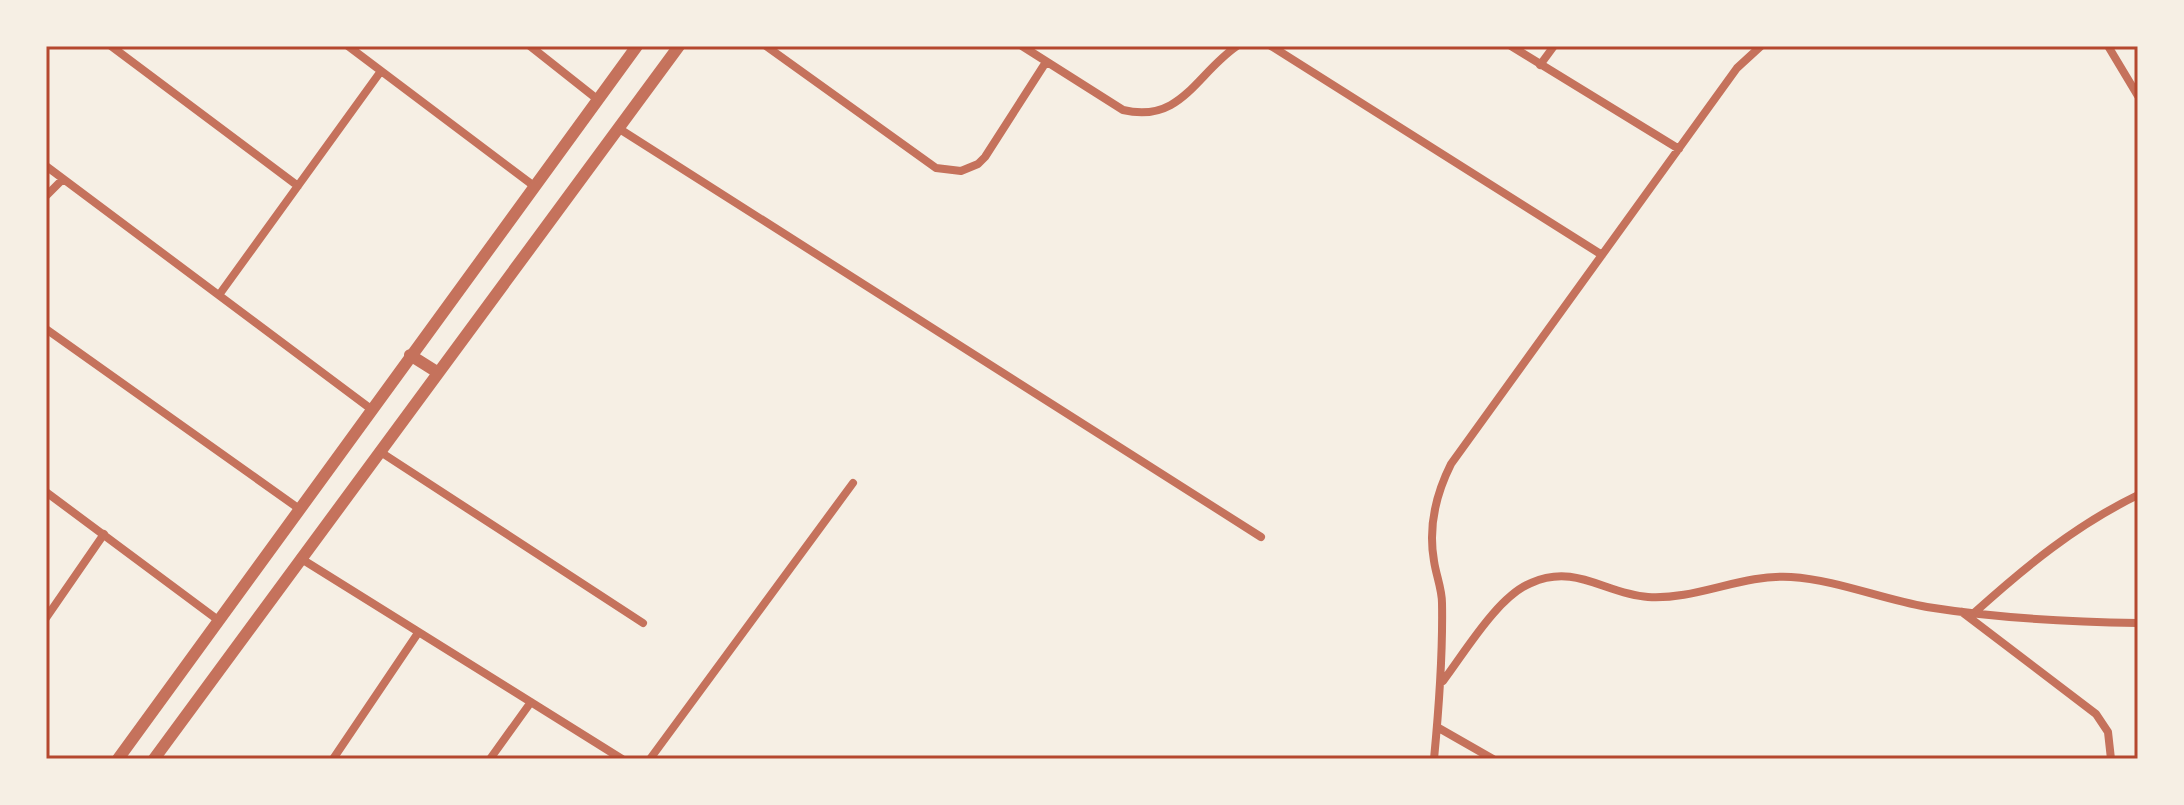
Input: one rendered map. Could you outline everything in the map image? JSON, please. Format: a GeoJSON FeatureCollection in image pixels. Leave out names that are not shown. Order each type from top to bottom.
{"type":"FeatureCollection","features":[{"type":"Feature","properties":{"kind":"street"},"geometry":{"type":"LineString","coordinates":[[111,46],[298,186]]}},
{"type":"Feature","properties":{"kind":"street"},"geometry":{"type":"LineString","coordinates":[[348,46],[534,186]]}},
{"type":"Feature","properties":{"kind":"street"},"geometry":{"type":"LineString","coordinates":[[530,46],[597,99]]}},
{"type":"Feature","properties":{"kind":"street"},"geometry":{"type":"LineString","coordinates":[[118,759],[637,46]]}},
{"type":"Feature","properties":{"kind":"street"},"geometry":{"type":"LineString","coordinates":[[154,759],[679,46]]}},
{"type":"Feature","properties":{"kind":"street"},"geometry":{"type":"LineString","coordinates":[[766,46],[936,168],[953,172],[969,168],[985,157],[1046,62]]}},
{"type":"Feature","properties":{"kind":"street"},"geometry":{"type":"LineString","coordinates":[[1022,46],[1123,110],[1152,113],[1167,109],[1179,101],[1237,46]]}},
{"type":"Feature","properties":{"kind":"street"},"geometry":{"type":"LineString","coordinates":[[1271,46],[1602,255]]}},
{"type":"Feature","properties":{"kind":"street"},"geometry":{"type":"LineString","coordinates":[[1511,46],[1679,149]]}},
{"type":"Feature","properties":{"kind":"street"},"geometry":{"type":"LineString","coordinates":[[1540,65],[1554,46]]}},
{"type":"Feature","properties":{"kind":"street"},"geometry":{"type":"LineString","coordinates":[[1434,759],[1442,682],[1442,594],[1434,565],[1432,536],[1435,507],[1443,480],[1451,464],[1737,68],[1761,46]]}},
{"type":"Feature","properties":{"kind":"street"},"geometry":{"type":"LineString","coordinates":[[2108,46],[2138,96]]}},
{"type":"Feature","properties":{"kind":"street"},"geometry":{"type":"LineString","coordinates":[[219,295],[381,71]]}},
{"type":"Feature","properties":{"kind":"street"},"geometry":{"type":"LineString","coordinates":[[618,128],[1261,537]]}},
{"type":"Feature","properties":{"kind":"street"},"geometry":{"type":"LineString","coordinates":[[46,166],[371,409]]}},
{"type":"Feature","properties":{"kind":"street"},"geometry":{"type":"LineString","coordinates":[[46,196],[63,179]]}},
{"type":"Feature","properties":{"kind":"street"},"geometry":{"type":"LineString","coordinates":[[46,329],[298,508]]}},
{"type":"Feature","properties":{"kind":"street"},"geometry":{"type":"LineString","coordinates":[[410,355],[437,372]]}},
{"type":"Feature","properties":{"kind":"street"},"geometry":{"type":"LineString","coordinates":[[379,451],[643,623]]}},
{"type":"Feature","properties":{"kind":"street"},"geometry":{"type":"LineString","coordinates":[[650,759],[853,483]]}},
{"type":"Feature","properties":{"kind":"street"},"geometry":{"type":"LineString","coordinates":[[46,492],[218,620]]}},
{"type":"Feature","properties":{"kind":"street"},"geometry":{"type":"LineString","coordinates":[[1974,613],[2035,559],[2138,495]]}},
{"type":"Feature","properties":{"kind":"street"},"geometry":{"type":"LineString","coordinates":[[46,618],[104,534]]}},
{"type":"Feature","properties":{"kind":"street"},"geometry":{"type":"LineString","coordinates":[[300,558],[622,759]]}},
{"type":"Feature","properties":{"kind":"street"},"geometry":{"type":"LineString","coordinates":[[1442,682],[1507,598],[1532,582],[1558,576],[1584,578],[1625,593],[1663,598],[1695,594],[1747,579],[1806,578],[1924,606],[1974,613],[2138,623]]}},
{"type":"Feature","properties":{"kind":"street"},"geometry":{"type":"LineString","coordinates":[[1962,611],[2096,714],[2108,732],[2111,759]]}},
{"type":"Feature","properties":{"kind":"street"},"geometry":{"type":"LineString","coordinates":[[333,759],[418,633]]}},
{"type":"Feature","properties":{"kind":"street"},"geometry":{"type":"LineString","coordinates":[[490,759],[531,702]]}},
{"type":"Feature","properties":{"kind":"street"},"geometry":{"type":"LineString","coordinates":[[1437,727],[1493,759]]}}]}
